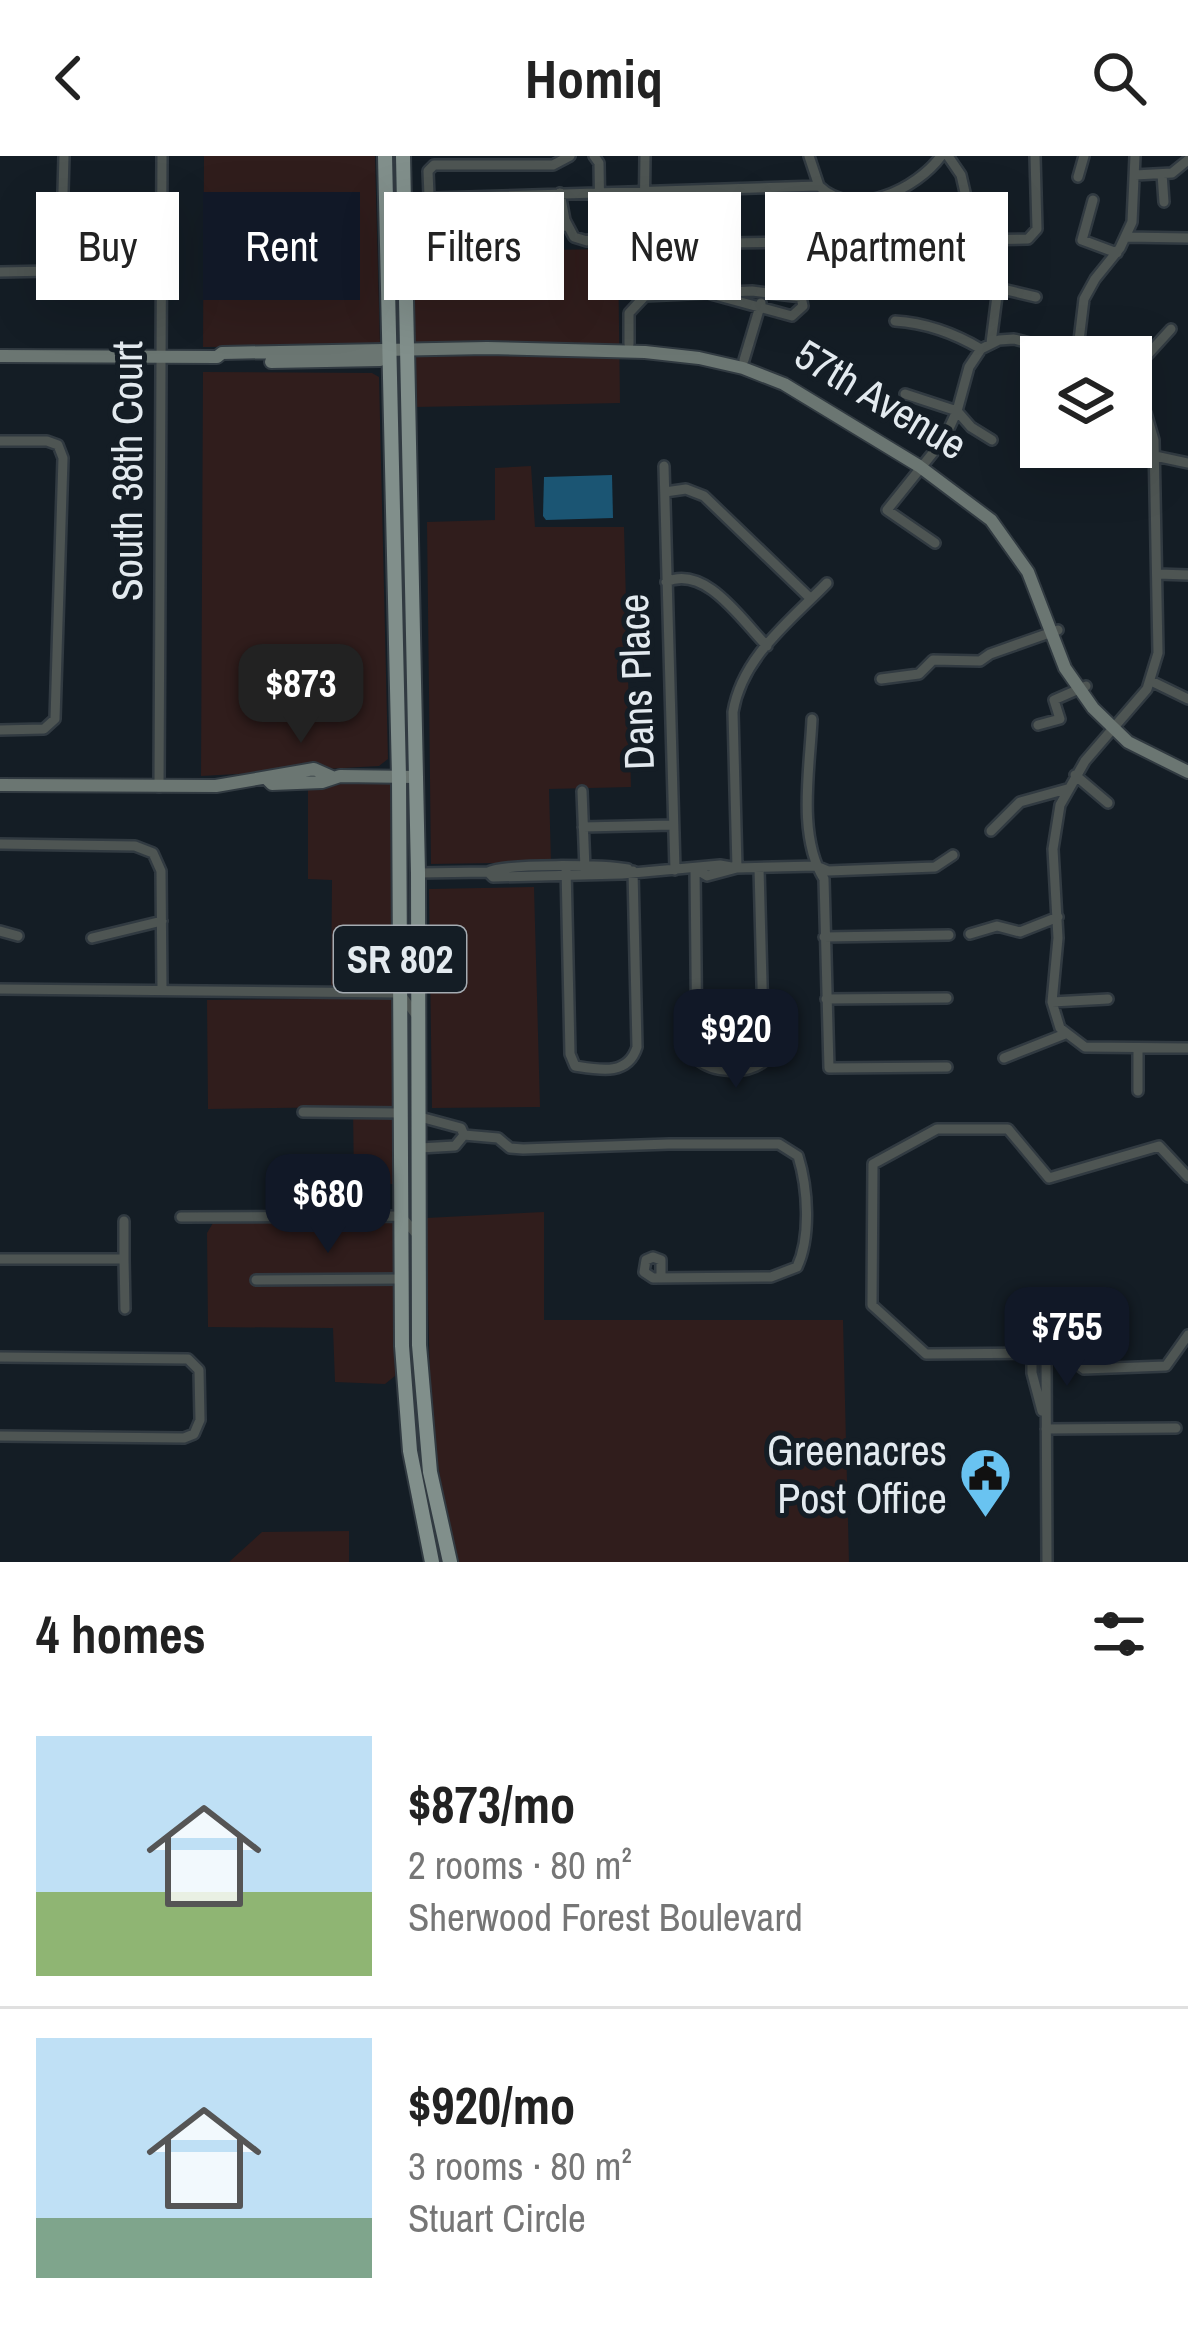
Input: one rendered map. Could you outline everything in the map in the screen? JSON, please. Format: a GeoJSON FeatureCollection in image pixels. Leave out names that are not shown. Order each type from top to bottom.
{"type":"FeatureCollection","features":[{"type":"Feature","properties":{"kind":"main road","name":"SR 802"},"geometry":{"type":"LineString","coordinates":[[385,156],[392,485],[406,641],[412,660],[400,993],[405,1406],[432,1562]]}},
{"type":"Feature","properties":{"kind":"main road","name":"SR 802"},"geometry":{"type":"LineString","coordinates":[[403,156],[403,192]]}},
{"type":"Feature","properties":{"kind":"main road","name":"SR 802"},"geometry":{"type":"LineString","coordinates":[[405,300],[402,566],[407,777],[418,873],[423,1408],[430,1472],[450,1562]]}},
{"type":"Feature","properties":{"kind":"main road"},"geometry":{"type":"LineString","coordinates":[[401,1113],[409,1132],[409,1202],[420,1210]]}},
{"type":"Feature","properties":{"kind":"main road"},"geometry":{"type":"LineString","coordinates":[[401,1279],[409,1313],[411,1391],[423,1408]]}},
{"type":"Feature","properties":{"kind":"street"},"geometry":{"type":"LineString","coordinates":[[0,272],[56,269],[63,255],[64,156]]}},
{"type":"Feature","properties":{"kind":"street","name":"South 38th Court"},"geometry":{"type":"LineString","coordinates":[[159,787],[162,156]]}},
{"type":"Feature","properties":{"kind":"street"},"geometry":{"type":"LineString","coordinates":[[594,156],[599,192],[819,187],[846,202],[880,196],[917,180],[944,156],[961,175],[965,192]]}},
{"type":"Feature","properties":{"kind":"street"},"geometry":{"type":"LineString","coordinates":[[645,156],[644,233],[653,244],[765,243]]}},
{"type":"Feature","properties":{"kind":"street"},"geometry":{"type":"LineString","coordinates":[[809,156],[819,187]]}},
{"type":"Feature","properties":{"kind":"street"},"geometry":{"type":"LineString","coordinates":[[1008,240],[1035,234],[1035,156]]}},
{"type":"Feature","properties":{"kind":"street"},"geometry":{"type":"LineString","coordinates":[[1078,177],[1084,156]]}},
{"type":"Feature","properties":{"kind":"street"},"geometry":{"type":"LineString","coordinates":[[1081,336],[1084,299],[1117,253],[1135,211],[1135,156]]}},
{"type":"Feature","properties":{"kind":"street"},"geometry":{"type":"LineString","coordinates":[[428,192],[428,171],[434,165],[553,165],[568,158]]}},
{"type":"Feature","properties":{"kind":"street"},"geometry":{"type":"LineString","coordinates":[[1136,175],[1177,171],[1188,160]]}},
{"type":"Feature","properties":{"kind":"street"},"geometry":{"type":"LineString","coordinates":[[1162,174],[1164,202]]}},
{"type":"Feature","properties":{"kind":"street"},"geometry":{"type":"LineString","coordinates":[[1093,200],[1082,240],[1117,253]]}},
{"type":"Feature","properties":{"kind":"street"},"geometry":{"type":"LineString","coordinates":[[564,212],[567,226],[578,239],[588,238]]}},
{"type":"Feature","properties":{"kind":"street"},"geometry":{"type":"LineString","coordinates":[[1126,236],[1188,238]]}},
{"type":"Feature","properties":{"kind":"street"},"geometry":{"type":"LineString","coordinates":[[935,543],[887,510],[921,463],[933,455],[957,411],[969,367],[986,346],[998,288],[1036,296]]}},
{"type":"Feature","properties":{"kind":"street"},"geometry":{"type":"LineString","coordinates":[[744,360],[764,292]]}},
{"type":"Feature","properties":{"kind":"street"},"geometry":{"type":"LineString","coordinates":[[732,300],[792,316],[803,305],[801,297],[792,293],[741,293]]}},
{"type":"Feature","properties":{"kind":"street"},"geometry":{"type":"LineString","coordinates":[[629,344],[629,313],[638,300]]}},
{"type":"Feature","properties":{"kind":"street"},"geometry":{"type":"LineString","coordinates":[[896,321],[918,322],[986,346],[1020,341]]}},
{"type":"Feature","properties":{"kind":"street"},"geometry":{"type":"LineString","coordinates":[[1152,350],[1171,329]]}},
{"type":"Feature","properties":{"kind":"street","name":"57th Avenue"},"geometry":{"type":"LineString","coordinates":[[544,349],[555,344],[629,344],[700,350],[744,360],[824,396],[921,463]]}},
{"type":"Feature","properties":{"kind":"street","name":"57th Avenue"},"geometry":{"type":"LineString","coordinates":[[0,356],[323,362],[380,360],[406,351],[544,349],[670,354],[743,368],[820,403],[968,490],[1012,532],[1035,568],[1055,631],[1082,688],[1114,725],[1188,768]]}},
{"type":"Feature","properties":{"kind":"street"},"geometry":{"type":"LineString","coordinates":[[905,394],[957,411],[992,440]]}},
{"type":"Feature","properties":{"kind":"street"},"geometry":{"type":"LineString","coordinates":[[1152,439],[1160,636],[1151,681],[1141,698],[1114,725],[1067,789],[1053,838],[1058,917],[1052,1002],[1065,1034],[1090,1048],[1188,1048]]}},
{"type":"Feature","properties":{"kind":"street"},"geometry":{"type":"LineString","coordinates":[[0,441],[47,441],[58,445],[63,458],[56,714],[48,727],[0,730]]}},
{"type":"Feature","properties":{"kind":"street"},"geometry":{"type":"LineString","coordinates":[[1155,456],[1188,463]]}},
{"type":"Feature","properties":{"kind":"street","name":"Dans Place"},"geometry":{"type":"LineString","coordinates":[[664,466],[674,870]]}},
{"type":"Feature","properties":{"kind":"street"},"geometry":{"type":"LineString","coordinates":[[664,492],[686,488],[704,496],[811,599]]}},
{"type":"Feature","properties":{"kind":"street"},"geometry":{"type":"LineString","coordinates":[[1158,574],[1188,574]]}},
{"type":"Feature","properties":{"kind":"street"},"geometry":{"type":"LineString","coordinates":[[666,582],[683,576],[704,583],[767,646]]}},
{"type":"Feature","properties":{"kind":"street"},"geometry":{"type":"LineString","coordinates":[[737,868],[734,707],[748,668],[827,583]]}},
{"type":"Feature","properties":{"kind":"street"},"geometry":{"type":"LineString","coordinates":[[881,679],[919,674],[933,660],[980,662],[1055,631]]}},
{"type":"Feature","properties":{"kind":"street"},"geometry":{"type":"LineString","coordinates":[[1151,681],[1188,699]]}},
{"type":"Feature","properties":{"kind":"street"},"geometry":{"type":"LineString","coordinates":[[1038,725],[1060,719],[1054,700],[1082,688]]}},
{"type":"Feature","properties":{"kind":"street"},"geometry":{"type":"LineString","coordinates":[[812,719],[808,811],[816,866],[824,879],[829,1068],[947,1067]]}},
{"type":"Feature","properties":{"kind":"street"},"geometry":{"type":"LineString","coordinates":[[0,784],[216,786],[314,769],[332,777],[407,777]]}},
{"type":"Feature","properties":{"kind":"street"},"geometry":{"type":"LineString","coordinates":[[1075,775],[1108,803]]}},
{"type":"Feature","properties":{"kind":"street"},"geometry":{"type":"LineString","coordinates":[[991,831],[1020,802],[1067,789]]}},
{"type":"Feature","properties":{"kind":"street"},"geometry":{"type":"LineString","coordinates":[[582,791],[585,872]]}},
{"type":"Feature","properties":{"kind":"street"},"geometry":{"type":"LineString","coordinates":[[584,827],[673,825]]}},
{"type":"Feature","properties":{"kind":"street"},"geometry":{"type":"LineString","coordinates":[[0,844],[145,848],[161,866],[162,990]]}},
{"type":"Feature","properties":{"kind":"street"},"geometry":{"type":"LineString","coordinates":[[418,873],[496,868],[567,872],[695,869],[707,876],[737,868],[934,867],[953,855]]}},
{"type":"Feature","properties":{"kind":"street"},"geometry":{"type":"LineString","coordinates":[[695,869],[697,1059],[712,1070],[757,1067],[764,1061],[759,868]]}},
{"type":"Feature","properties":{"kind":"street"},"geometry":{"type":"LineString","coordinates":[[567,872],[570,1054],[575,1066],[623,1069],[637,1047],[633,871]]}},
{"type":"Feature","properties":{"kind":"street"},"geometry":{"type":"LineString","coordinates":[[970,934],[997,926],[1020,932],[1058,917]]}},
{"type":"Feature","properties":{"kind":"street"},"geometry":{"type":"LineString","coordinates":[[92,938],[162,921]]}},
{"type":"Feature","properties":{"kind":"street"},"geometry":{"type":"LineString","coordinates":[[0,931],[18,936]]}},
{"type":"Feature","properties":{"kind":"street"},"geometry":{"type":"LineString","coordinates":[[824,937],[949,935]]}},
{"type":"Feature","properties":{"kind":"street"},"geometry":{"type":"LineString","coordinates":[[0,988],[400,993],[420,1029]]}},
{"type":"Feature","properties":{"kind":"street"},"geometry":{"type":"LineString","coordinates":[[826,999],[947,998]]}},
{"type":"Feature","properties":{"kind":"street"},"geometry":{"type":"LineString","coordinates":[[1052,1002],[1108,999]]}},
{"type":"Feature","properties":{"kind":"street"},"geometry":{"type":"LineString","coordinates":[[1004,1058],[1065,1034]]}},
{"type":"Feature","properties":{"kind":"street"},"geometry":{"type":"LineString","coordinates":[[1138,1049],[1138,1091]]}},
{"type":"Feature","properties":{"kind":"street"},"geometry":{"type":"LineString","coordinates":[[303,1112],[401,1113]]}},
{"type":"Feature","properties":{"kind":"street"},"geometry":{"type":"LineString","coordinates":[[420,1117],[454,1124],[464,1135]]}},
{"type":"Feature","properties":{"kind":"street"},"geometry":{"type":"LineString","coordinates":[[1188,1178],[1159,1146],[1049,1178],[1008,1130],[937,1129],[873,1164],[872,1305],[926,1354],[1063,1354],[1084,1369],[1166,1366],[1188,1335]]}},
{"type":"Feature","properties":{"kind":"street"},"geometry":{"type":"LineString","coordinates":[[420,1148],[454,1146],[464,1135]]}},
{"type":"Feature","properties":{"kind":"street"},"geometry":{"type":"LineString","coordinates":[[464,1135],[498,1138],[509,1148],[523,1149],[779,1144],[798,1156],[805,1193],[803,1253],[797,1267],[771,1277],[661,1275]]}},
{"type":"Feature","properties":{"kind":"street"},"geometry":{"type":"LineString","coordinates":[[181,1217],[401,1216],[420,1240]]}},
{"type":"Feature","properties":{"kind":"street"},"geometry":{"type":"LineString","coordinates":[[124,1221],[124,1309]]}},
{"type":"Feature","properties":{"kind":"street"},"geometry":{"type":"LineString","coordinates":[[0,1259],[124,1259]]}},
{"type":"Feature","properties":{"kind":"street"},"geometry":{"type":"LineString","coordinates":[[256,1280],[401,1279]]}},
{"type":"Feature","properties":{"kind":"street"},"geometry":{"type":"LineString","coordinates":[[1032,1353],[1032,1373],[1046,1426]]}},
{"type":"Feature","properties":{"kind":"street"},"geometry":{"type":"LineString","coordinates":[[1046,1354],[1046,1559]]}},
{"type":"Feature","properties":{"kind":"street"},"geometry":{"type":"LineString","coordinates":[[0,1357],[188,1359],[200,1375],[200,1420],[194,1434],[184,1438],[0,1436]]}},
{"type":"Feature","properties":{"kind":"street"},"geometry":{"type":"LineString","coordinates":[[1046,1426],[1176,1428]]}},
{"type":"Feature","properties":{"kind":"shaded area"},"geometry":{"type":"Polygon","coordinates":[[[204,156],[375,156],[380,346],[203,347],[203,300],[360,300],[360,192],[204,192],[204,156]]]}},
{"type":"Feature","properties":{"kind":"shaded area"},"geometry":{"type":"Polygon","coordinates":[[[588,249],[588,300],[619,300],[620,403],[415,407],[414,300],[564,300],[564,250],[588,249]]]}},
{"type":"Feature","properties":{"kind":"shaded area"},"geometry":{"type":"Polygon","coordinates":[[[203,372],[372,373],[379,377],[388,759],[379,766],[201,776],[203,372]]]}},
{"type":"Feature","properties":{"kind":"shaded area"},"geometry":{"type":"Polygon","coordinates":[[[531,466],[535,527],[624,527],[631,787],[549,789],[551,862],[431,864],[427,522],[495,520],[495,468],[531,466]]]}},
{"type":"Feature","properties":{"kind":"shaded area"},"geometry":{"type":"Polygon","coordinates":[[[391,781],[396,1184],[354,1184],[353,1107],[208,1109],[207,1000],[331,999],[332,880],[308,879],[308,786],[391,781]]]}},
{"type":"Feature","properties":{"kind":"shaded area"},"geometry":{"type":"Polygon","coordinates":[[[534,887],[540,1107],[432,1108],[429,889],[534,887]]]}},
{"type":"Feature","properties":{"kind":"shaded area"},"geometry":{"type":"Polygon","coordinates":[[[544,1212],[544,1320],[843,1320],[849,1562],[459,1562],[450,1536],[431,1423],[426,1218],[544,1212]]]}},
{"type":"Feature","properties":{"kind":"shaded area"},"geometry":{"type":"Polygon","coordinates":[[[393,1220],[395,1376],[385,1384],[335,1382],[333,1328],[208,1327],[207,1233],[213,1223],[393,1220]]]}},
{"type":"Feature","properties":{"kind":"shaded area"},"geometry":{"type":"Polygon","coordinates":[[[349,1531],[349,1562],[229,1562],[262,1532],[349,1531]]]}},
{"type":"Feature","properties":{"kind":"water"},"geometry":{"type":"Polygon","coordinates":[[[612,475],[613,518],[546,520],[543,516],[544,477],[612,475]]]}},
{"type":"Feature","properties":{"kind":"place","name":"Greenacres Post Office"},"geometry":{"type":"Point","coordinates":[986,1520]}}]}
